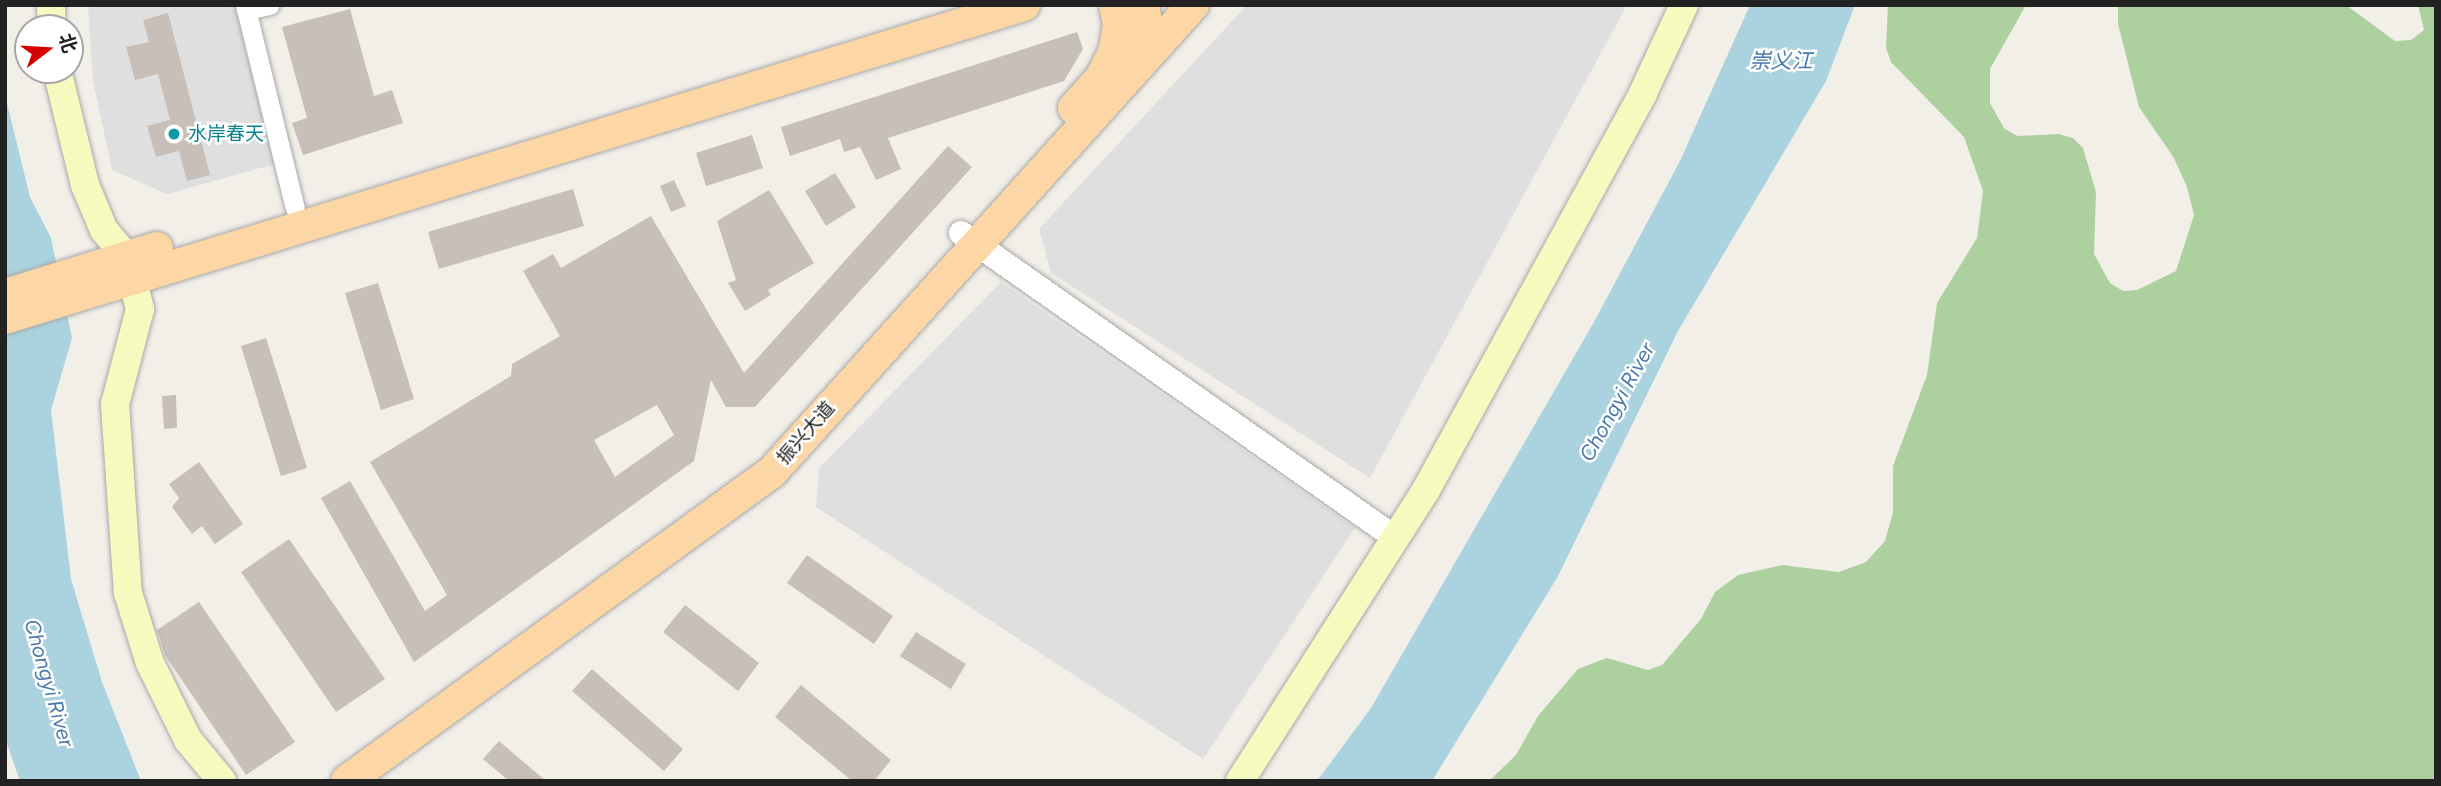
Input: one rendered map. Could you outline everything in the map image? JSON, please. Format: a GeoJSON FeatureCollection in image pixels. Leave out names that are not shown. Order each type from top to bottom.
{"type":"FeatureCollection","features":[{"type":"Feature","properties":{"kind":"main road"},"geometry":{"type":"LineString","coordinates":[[5,318],[118,271],[295,208],[952,5]]}},
{"type":"Feature","properties":{"kind":"main road"},"geometry":{"type":"LineString","coordinates":[[5,295],[118,271],[1024,5]]}},
{"type":"Feature","properties":{"kind":"main road"},"geometry":{"type":"LineString","coordinates":[[1114,80],[1118,40],[1115,5]]}},
{"type":"Feature","properties":{"kind":"main road"},"geometry":{"type":"LineString","coordinates":[[1114,80],[1146,48],[1143,5]]}},
{"type":"Feature","properties":{"kind":"main road","name":"振兴大道"},"geometry":{"type":"LineString","coordinates":[[320,781],[758,460],[1114,80],[1193,5]]}},
{"type":"Feature","properties":{"kind":"main road"},"geometry":{"type":"LineString","coordinates":[[1240,781],[1426,490],[1643,93],[1684,5]]}},
{"type":"Feature","properties":{"kind":"main road"},"geometry":{"type":"LineString","coordinates":[[60,84],[85,185],[118,271],[140,309],[115,404],[128,593],[150,663],[188,740],[222,781]]}},
{"type":"Feature","properties":{"kind":"main road","name":"振兴大道"},"geometry":{"type":"LineString","coordinates":[[347,781],[772,472],[967,239]]}},
{"type":"Feature","properties":{"kind":"street"},"geometry":{"type":"LineString","coordinates":[[269,5],[246,7],[295,208]]}},
{"type":"Feature","properties":{"kind":"street"},"geometry":{"type":"LineString","coordinates":[[967,239],[1394,537]]}},
{"type":"Feature","properties":{"kind":"shaded area","name":"水岸春天"},"geometry":{"type":"Polygon","coordinates":[[[88,5],[237,5],[275,164],[167,194],[112,170],[93,81],[88,5]]]}},
{"type":"Feature","properties":{"kind":"shaded area"},"geometry":{"type":"Polygon","coordinates":[[[1247,5],[1627,5],[1370,478],[1051,273],[1039,229],[1247,5]]]}},
{"type":"Feature","properties":{"kind":"shaded area"},"geometry":{"type":"Polygon","coordinates":[[[1001,282],[1355,528],[1203,759],[816,507],[819,468],[1001,282]]]}},
{"type":"Feature","properties":{"kind":"green space"},"geometry":{"type":"Polygon","coordinates":[[[1888,5],[2026,5],[1990,69],[1990,103],[2004,128],[2017,136],[2059,134],[2073,138],[2083,148],[2096,192],[2094,254],[2110,283],[2123,291],[2137,290],[2176,271],[2194,215],[2187,187],[2174,158],[2139,107],[2118,24],[2118,5],[2346,5],[2395,41],[2411,40],[2424,30],[2418,5],[2436,5],[2436,781],[1489,781],[1516,755],[1538,716],[1578,669],[1607,658],[1648,670],[1662,665],[1701,619],[1715,592],[1738,575],[1782,565],[1839,572],[1866,562],[1885,541],[1893,512],[1893,466],[1927,375],[1937,303],[1977,238],[1983,191],[1964,137],[1891,62],[1886,48],[1888,5]]]}},
{"type":"Feature","properties":{"kind":"water","name":"崇义江"},"geometry":{"type":"Polygon","coordinates":[[[1750,5],[1855,5],[1826,81],[1678,331],[1557,578],[1432,781],[1317,781],[1371,708],[1594,322],[1680,161],[1750,5]]]}},
{"type":"Feature","properties":{"kind":"water","name":"Chongyi River"},"geometry":{"type":"Polygon","coordinates":[[[5,95],[30,197],[51,238],[72,338],[51,410],[71,579],[102,682],[141,781],[20,781],[5,738],[5,95]]]}},
{"type":"Feature","properties":{"kind":"building"},"geometry":{"type":"Polygon","coordinates":[[[350,9],[374,96],[392,90],[403,123],[303,155],[292,123],[307,118],[282,27],[350,9]]]}},
{"type":"Feature","properties":{"kind":"building"},"geometry":{"type":"Polygon","coordinates":[[[168,13],[210,175],[187,181],[179,151],[156,157],[147,126],[170,120],[158,74],[135,80],[126,47],[149,42],[143,20],[168,13]]]}},
{"type":"Feature","properties":{"kind":"building"},"geometry":{"type":"Polygon","coordinates":[[[1077,32],[1083,49],[1064,81],[888,138],[901,169],[876,180],[860,147],[844,152],[840,139],[790,156],[781,127],[1077,32]]]}},
{"type":"Feature","properties":{"kind":"building"},"geometry":{"type":"Polygon","coordinates":[[[752,135],[763,168],[706,186],[696,153],[752,135]]]}},
{"type":"Feature","properties":{"kind":"building"},"geometry":{"type":"Polygon","coordinates":[[[948,146],[972,167],[755,407],[726,407],[711,380],[694,461],[414,662],[321,498],[350,481],[425,611],[447,595],[370,462],[511,376],[512,364],[560,336],[523,271],[553,254],[561,268],[651,216],[744,373],[948,146]],[[657,405],[594,440],[615,477],[674,435],[657,405]]]}},
{"type":"Feature","properties":{"kind":"building"},"geometry":{"type":"Polygon","coordinates":[[[835,173],[856,207],[826,226],[805,191],[835,173]]]}},
{"type":"Feature","properties":{"kind":"building"},"geometry":{"type":"Polygon","coordinates":[[[674,180],[686,206],[671,212],[660,186],[674,180]]]}},
{"type":"Feature","properties":{"kind":"building"},"geometry":{"type":"Polygon","coordinates":[[[573,189],[584,226],[439,269],[428,232],[573,189]]]}},
{"type":"Feature","properties":{"kind":"building"},"geometry":{"type":"Polygon","coordinates":[[[769,190],[814,263],[768,290],[771,295],[745,311],[728,283],[736,280],[717,221],[769,190]]]}},
{"type":"Feature","properties":{"kind":"building"},"geometry":{"type":"Polygon","coordinates":[[[378,283],[414,399],[381,410],[345,293],[378,283]]]}},
{"type":"Feature","properties":{"kind":"building"},"geometry":{"type":"Polygon","coordinates":[[[266,338],[307,468],[281,476],[241,346],[266,338]]]}},
{"type":"Feature","properties":{"kind":"building"},"geometry":{"type":"Polygon","coordinates":[[[176,395],[177,428],[164,429],[162,396],[176,395]]]}},
{"type":"Feature","properties":{"kind":"building"},"geometry":{"type":"Polygon","coordinates":[[[199,462],[243,524],[215,544],[202,526],[192,534],[172,507],[179,498],[169,484],[199,462]]]}},
{"type":"Feature","properties":{"kind":"building"},"geometry":{"type":"Polygon","coordinates":[[[289,539],[385,679],[336,712],[241,572],[289,539]]]}},
{"type":"Feature","properties":{"kind":"building"},"geometry":{"type":"Polygon","coordinates":[[[807,555],[893,616],[874,644],[787,583],[807,555]]]}},
{"type":"Feature","properties":{"kind":"building"},"geometry":{"type":"Polygon","coordinates":[[[199,602],[295,742],[246,775],[165,655],[157,630],[199,602]]]}},
{"type":"Feature","properties":{"kind":"building"},"geometry":{"type":"Polygon","coordinates":[[[685,605],[759,663],[738,691],[663,632],[685,605]]]}},
{"type":"Feature","properties":{"kind":"building"},"geometry":{"type":"Polygon","coordinates":[[[916,632],[966,664],[951,689],[900,656],[916,632]]]}},
{"type":"Feature","properties":{"kind":"building"},"geometry":{"type":"Polygon","coordinates":[[[592,669],[683,749],[664,771],[572,691],[592,669]]]}},
{"type":"Feature","properties":{"kind":"building"},"geometry":{"type":"Polygon","coordinates":[[[801,685],[891,760],[874,781],[852,781],[775,717],[801,685]]]}},
{"type":"Feature","properties":{"kind":"building"},"geometry":{"type":"Polygon","coordinates":[[[499,741],[546,781],[509,781],[483,759],[499,741]]]}},
{"type":"Feature","properties":{"kind":"place","name":"水岸春天"},"geometry":{"type":"Point","coordinates":[174,134]}}]}
